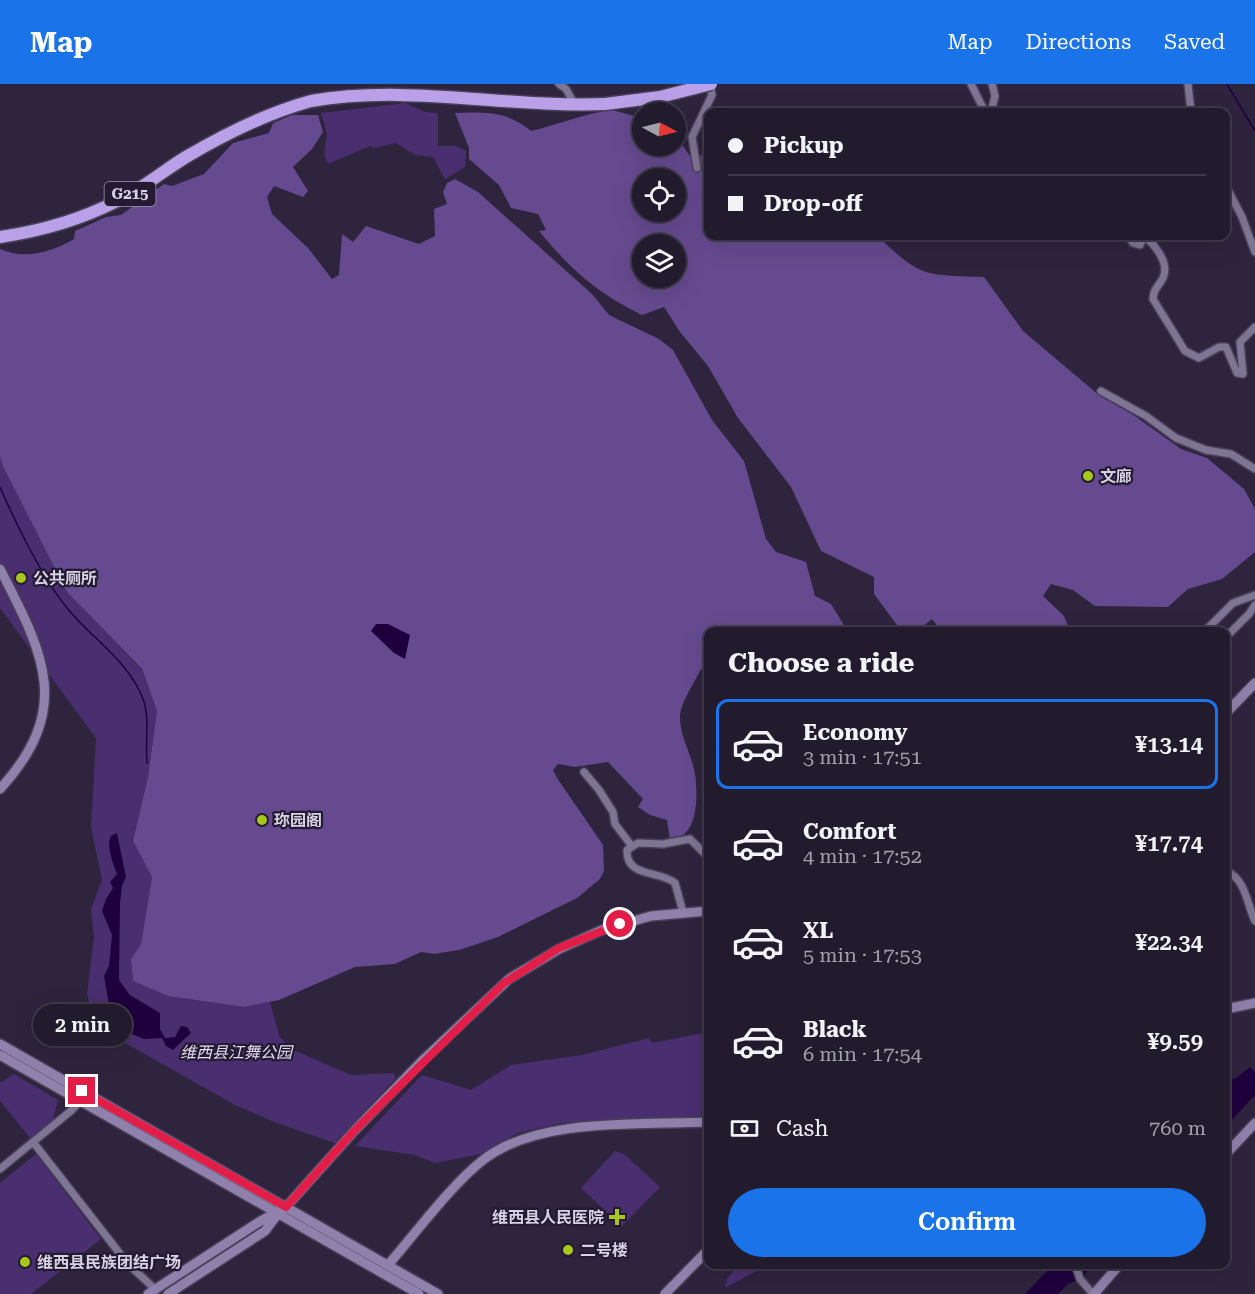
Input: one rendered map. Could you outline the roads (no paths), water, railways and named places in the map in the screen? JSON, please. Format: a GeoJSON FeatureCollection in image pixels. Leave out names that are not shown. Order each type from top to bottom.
{"type":"FeatureCollection","features":[{"type":"Feature","properties":{"kind":"highway","name":"G215"},"geometry":{"type":"LineString","coordinates":[[0,237],[47,228],[99,210],[132,193],[184,158],[231,132],[282,111],[332,95],[392,88],[575,105],[605,104],[660,97],[710,84]]}},
{"type":"Feature","properties":{"kind":"main road"},"geometry":{"type":"LineString","coordinates":[[0,569],[30,627],[40,654],[45,696],[41,722],[28,752],[0,789]]}},
{"type":"Feature","properties":{"kind":"main road"},"geometry":{"type":"LineString","coordinates":[[1230,709],[1255,683]]}},
{"type":"Feature","properties":{"kind":"main road"},"geometry":{"type":"LineString","coordinates":[[1230,715],[1255,689]]}},
{"type":"Feature","properties":{"kind":"main road"},"geometry":{"type":"LineString","coordinates":[[168,1294],[264,1230],[355,1130],[509,979],[559,948],[602,930],[641,918],[704,911]]}},
{"type":"Feature","properties":{"kind":"main road"},"geometry":{"type":"LineString","coordinates":[[1230,1008],[1255,1003]]}},
{"type":"Feature","properties":{"kind":"main road"},"geometry":{"type":"LineString","coordinates":[[0,1044],[282,1210],[419,1294]]}},
{"type":"Feature","properties":{"kind":"main road"},"geometry":{"type":"LineString","coordinates":[[0,1055],[80,1101],[438,1294]]}},
{"type":"Feature","properties":{"kind":"main road"},"geometry":{"type":"LineString","coordinates":[[388,1265],[472,1169],[510,1144],[554,1130],[704,1122]]}},
{"type":"Feature","properties":{"kind":"main road"},"geometry":{"type":"LineString","coordinates":[[1230,1150],[1255,1123]]}},
{"type":"Feature","properties":{"kind":"main road"},"geometry":{"type":"LineString","coordinates":[[152,1292],[259,1222],[282,1210]]}},
{"type":"Feature","properties":{"kind":"main road"},"geometry":{"type":"LineString","coordinates":[[665,1294],[704,1254]]}},
{"type":"Feature","properties":{"kind":"main road"},"geometry":{"type":"LineString","coordinates":[[1093,1294],[1116,1269]]}},
{"type":"Feature","properties":{"kind":"street"},"geometry":{"type":"LineString","coordinates":[[559,84],[571,94],[575,105]]}},
{"type":"Feature","properties":{"kind":"street"},"geometry":{"type":"LineString","coordinates":[[706,108],[712,95],[710,84]]}},
{"type":"Feature","properties":{"kind":"street"},"geometry":{"type":"LineString","coordinates":[[971,84],[984,108]]}},
{"type":"Feature","properties":{"kind":"street"},"geometry":{"type":"LineString","coordinates":[[992,84],[995,96],[992,108]]}},
{"type":"Feature","properties":{"kind":"street"},"geometry":{"type":"LineString","coordinates":[[1188,84],[1191,108]]}},
{"type":"Feature","properties":{"kind":"street"},"geometry":{"type":"LineString","coordinates":[[697,168],[692,137],[704,112]]}},
{"type":"Feature","properties":{"kind":"street"},"geometry":{"type":"LineString","coordinates":[[1230,194],[1242,217],[1255,252]]}},
{"type":"Feature","properties":{"kind":"street"},"geometry":{"type":"LineString","coordinates":[[1132,240],[1137,245],[1143,240]]}},
{"type":"Feature","properties":{"kind":"street"},"geometry":{"type":"LineString","coordinates":[[1147,240],[1161,256],[1164,264],[1164,275],[1153,292],[1153,299],[1187,354],[1199,358],[1220,347],[1226,347],[1237,373],[1243,374],[1240,342],[1255,327]]}},
{"type":"Feature","properties":{"kind":"street"},"geometry":{"type":"LineString","coordinates":[[1101,391],[1146,416],[1176,438],[1198,448],[1231,454],[1255,469]]}},
{"type":"Feature","properties":{"kind":"street"},"geometry":{"type":"LineString","coordinates":[[1209,627],[1233,603],[1255,595]]}},
{"type":"Feature","properties":{"kind":"street"},"geometry":{"type":"LineString","coordinates":[[1230,633],[1250,614],[1255,605]]}},
{"type":"Feature","properties":{"kind":"street"},"geometry":{"type":"LineString","coordinates":[[584,772],[609,804],[615,824],[631,845]]}},
{"type":"Feature","properties":{"kind":"street"},"geometry":{"type":"LineString","coordinates":[[683,912],[675,883],[647,874],[629,862],[627,850],[631,845],[647,842],[670,844],[690,839],[704,853]]}},
{"type":"Feature","properties":{"kind":"street"},"geometry":{"type":"LineString","coordinates":[[1230,874],[1237,878],[1248,898],[1255,921]]}},
{"type":"Feature","properties":{"kind":"street"},"geometry":{"type":"LineString","coordinates":[[0,1169],[80,1101]]}},
{"type":"Feature","properties":{"kind":"street"},"geometry":{"type":"LineString","coordinates":[[33,1142],[152,1292]]}},
{"type":"Feature","properties":{"kind":"street"},"geometry":{"type":"LineString","coordinates":[[1077,1269],[1080,1279],[1093,1294]]}},
{"type":"Feature","properties":{"kind":"waterway"},"geometry":{"type":"LineString","coordinates":[[1227,84],[1255,131]]}},
{"type":"Feature","properties":{"kind":"waterway"},"geometry":{"type":"LineString","coordinates":[[0,487],[30,550],[48,581],[67,608],[119,661],[137,685],[146,713],[147,763]]}},
{"type":"Feature","properties":{"kind":"place","name":"文廊"},"geometry":{"type":"Point","coordinates":[1088,476]}},
{"type":"Feature","properties":{"kind":"place","name":"公共厕所"},"geometry":{"type":"Point","coordinates":[21,578]}},
{"type":"Feature","properties":{"kind":"place","name":"珎园阁"},"geometry":{"type":"Point","coordinates":[262,820]}},
{"type":"Feature","properties":{"kind":"place","name":"维西县人民医院"},"geometry":{"type":"Point","coordinates":[617,1217]}},
{"type":"Feature","properties":{"kind":"place","name":"二号楼"},"geometry":{"type":"Point","coordinates":[568,1250]}},
{"type":"Feature","properties":{"kind":"place","name":"维西县民族团结广场"},"geometry":{"type":"Point","coordinates":[25,1262]}},
{"type":"Feature","properties":{"kind":"park label","name":"维西县江舞公园"},"geometry":{"type":"Point","coordinates":[236,1052]}}]}
